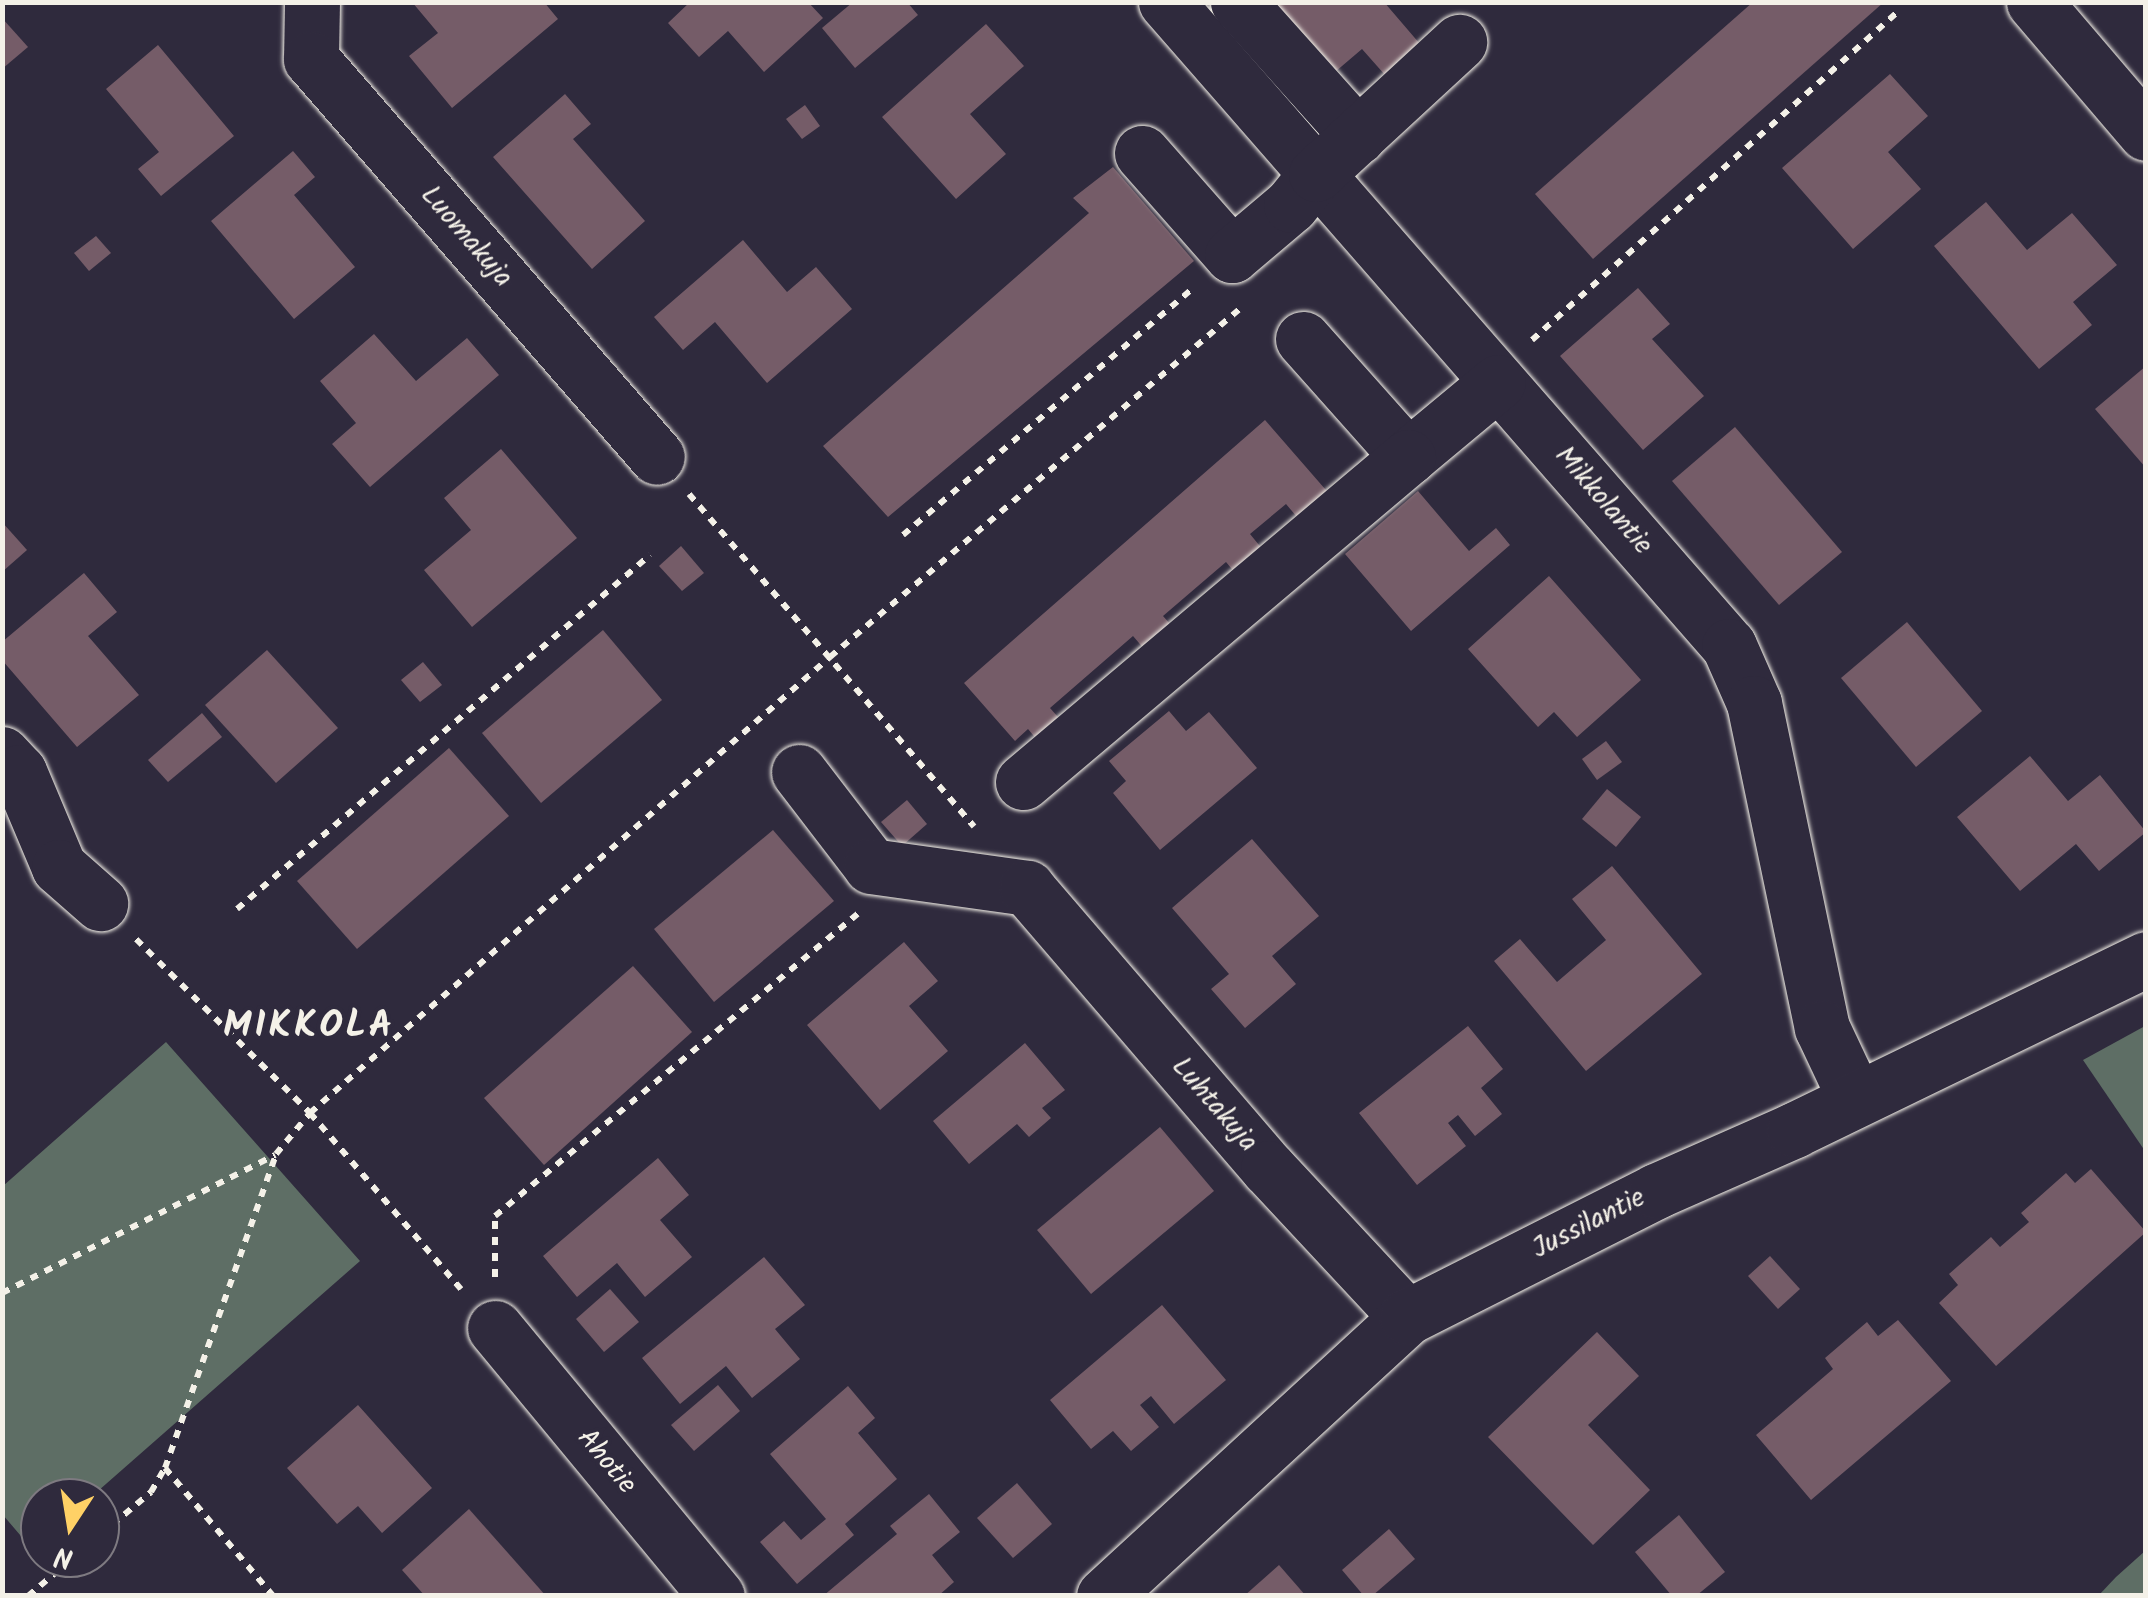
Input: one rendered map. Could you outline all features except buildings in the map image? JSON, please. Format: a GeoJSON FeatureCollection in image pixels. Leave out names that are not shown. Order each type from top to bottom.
{"type":"FeatureCollection","features":[{"type":"Feature","properties":{"kind":"street","name":"Luomakuja"},"geometry":{"type":"LineString","coordinates":[[312,2],[311,59],[657,457]]}},
{"type":"Feature","properties":{"kind":"street","name":"Mikkolantie"},"geometry":{"type":"LineString","coordinates":[[1166,2],[1729,646],[1754,703],[1822,1028],[1856,1098]]}},
{"type":"Feature","properties":{"kind":"street"},"geometry":{"type":"LineString","coordinates":[[1238,2],[1358,136]]}},
{"type":"Feature","properties":{"kind":"street"},"geometry":{"type":"LineString","coordinates":[[2034,2],[2146,133]]}},
{"type":"Feature","properties":{"kind":"street"},"geometry":{"type":"LineString","coordinates":[[1142,153],[1250,240],[1459,42]]}},
{"type":"Feature","properties":{"kind":"street"},"geometry":{"type":"LineString","coordinates":[[1303,339],[1408,457]]}},
{"type":"Feature","properties":{"kind":"street"},"geometry":{"type":"LineString","coordinates":[[1024,782],[1496,379]]}},
{"type":"Feature","properties":{"kind":"street"},"geometry":{"type":"LineString","coordinates":[[2,754],[19,772],[60,867],[100,903]]}},
{"type":"Feature","properties":{"kind":"street"},"geometry":{"type":"LineString","coordinates":[[798,772],[871,866],[1026,888]]}},
{"type":"Feature","properties":{"kind":"street","name":"Luhtakuja"},"geometry":{"type":"LineString","coordinates":[[1026,888],[1268,1168],[1407,1317]]}},
{"type":"Feature","properties":{"kind":"street","name":"Jussilantie"},"geometry":{"type":"LineString","coordinates":[[1104,1596],[1407,1317],[1656,1190],[2146,959]]}},
{"type":"Feature","properties":{"kind":"street","name":"Ahotie"},"geometry":{"type":"LineString","coordinates":[[495,1328],[717,1596]]}},
{"type":"Feature","properties":{"kind":"path"},"geometry":{"type":"LineString","coordinates":[[1496,379],[1900,10]]}},
{"type":"Feature","properties":{"kind":"path"},"geometry":{"type":"LineString","coordinates":[[903,535],[1250,240]]}},
{"type":"Feature","properties":{"kind":"path"},"geometry":{"type":"LineString","coordinates":[[120,1518],[152,1492],[166,1468],[276,1154],[310,1113],[830,657],[1242,308],[1250,240]]}},
{"type":"Feature","properties":{"kind":"path"},"geometry":{"type":"LineString","coordinates":[[657,457],[1026,888]]}},
{"type":"Feature","properties":{"kind":"path"},"geometry":{"type":"LineString","coordinates":[[236,909],[650,555]]}},
{"type":"Feature","properties":{"kind":"path"},"geometry":{"type":"LineString","coordinates":[[495,1328],[496,1216],[908,871]]}},
{"type":"Feature","properties":{"kind":"path"},"geometry":{"type":"LineString","coordinates":[[100,903],[310,1113],[495,1328]]}},
{"type":"Feature","properties":{"kind":"path"},"geometry":{"type":"LineString","coordinates":[[2,1293],[276,1154]]}},
{"type":"Feature","properties":{"kind":"path"},"geometry":{"type":"LineString","coordinates":[[166,1468],[273,1596]]}},
{"type":"Feature","properties":{"kind":"path"},"geometry":{"type":"LineString","coordinates":[[28,1596],[49,1578]]}},
{"type":"Feature","properties":{"kind":"green space"},"geometry":{"type":"Polygon","coordinates":[[[2145,1026],[2145,1151],[2083,1060],[2145,1026]]]}},
{"type":"Feature","properties":{"kind":"green space"},"geometry":{"type":"Polygon","coordinates":[[[166,1042],[360,1261],[113,1478],[20,1478],[20,1535],[3,1515],[3,1186],[166,1042]]]}},
{"type":"Feature","properties":{"kind":"green space"},"geometry":{"type":"Polygon","coordinates":[[[2145,1551],[2145,1595],[2099,1595],[2116,1577],[2145,1551]]]}},
{"type":"Feature","properties":{"kind":"district","name":"MIKKOLA"},"geometry":{"type":"Point","coordinates":[309,1028]}}]}
